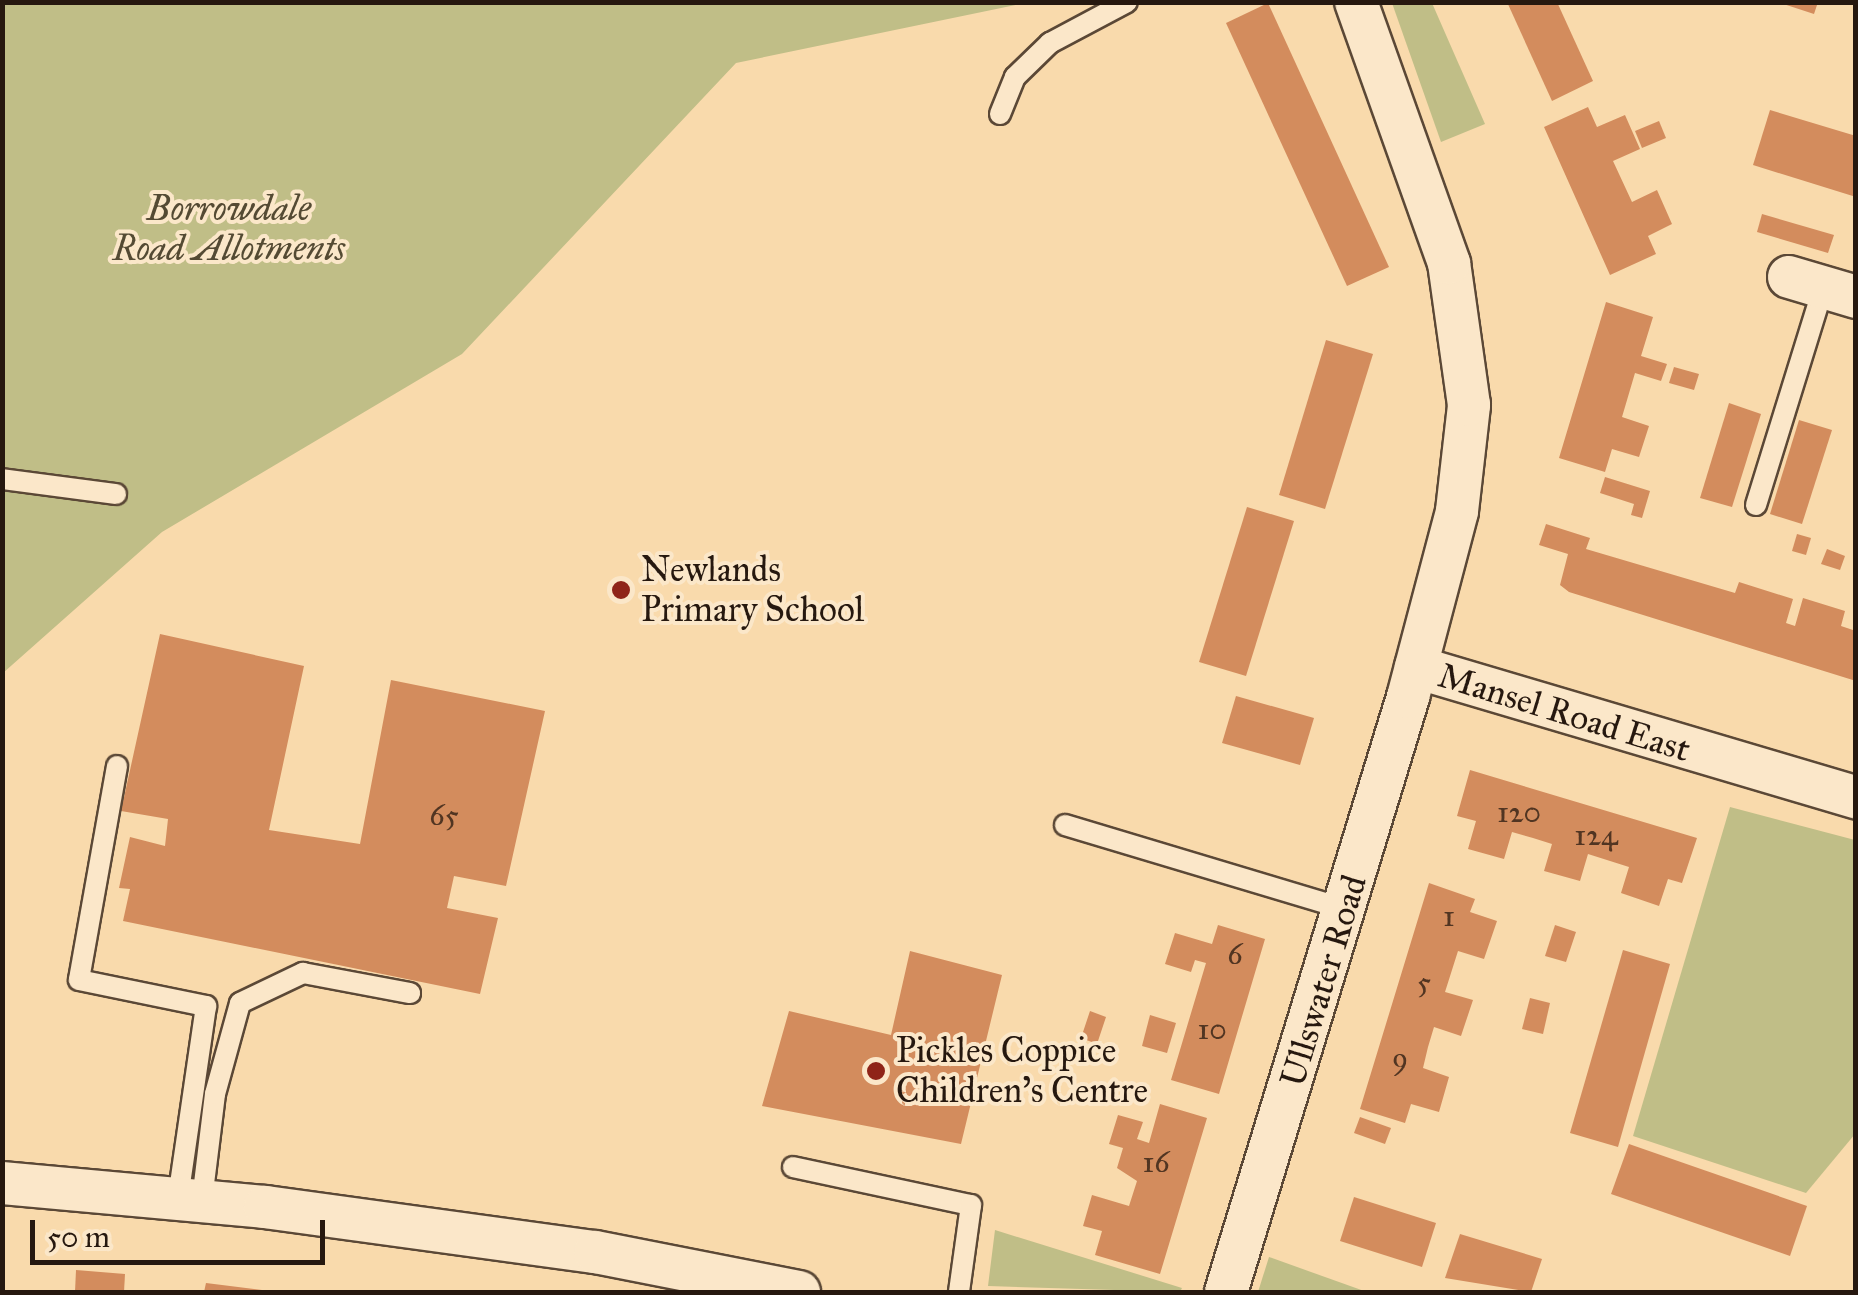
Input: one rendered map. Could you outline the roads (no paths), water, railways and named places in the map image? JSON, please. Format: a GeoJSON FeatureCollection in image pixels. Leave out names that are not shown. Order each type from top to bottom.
{"type":"FeatureCollection","features":[{"type":"Feature","properties":{"kind":"street","name":"Mansel Road East"},"geometry":{"type":"LineString","coordinates":[[1356,2],[1449,264],[1470,405],[1456,511],[1416,667],[1856,798]]}},
{"type":"Feature","properties":{"kind":"street","name":"Ullswater Road"},"geometry":{"type":"LineString","coordinates":[[1226,1292],[1347,909],[1416,667]]}},
{"type":"Feature","properties":{"kind":"street"},"geometry":{"type":"LineString","coordinates":[[2,1183],[190,1199],[595,1252],[799,1292]]}},
{"type":"Feature","properties":{"kind":"lane"},"geometry":{"type":"LineString","coordinates":[[1000,114],[1015,77],[1050,43],[1126,2]]}},
{"type":"Feature","properties":{"kind":"lane"},"geometry":{"type":"LineString","coordinates":[[1756,505],[1822,287]]}},
{"type":"Feature","properties":{"kind":"lane"},"geometry":{"type":"LineString","coordinates":[[2,479],[116,494]]}},
{"type":"Feature","properties":{"kind":"lane"},"geometry":{"type":"LineString","coordinates":[[117,766],[79,980],[206,1006],[190,1199]]}},
{"type":"Feature","properties":{"kind":"lane"},"geometry":{"type":"LineString","coordinates":[[1064,824],[1347,909]]}},
{"type":"Feature","properties":{"kind":"lane"},"geometry":{"type":"LineString","coordinates":[[190,1199],[240,1003],[303,973],[410,993]]}},
{"type":"Feature","properties":{"kind":"lane"},"geometry":{"type":"LineString","coordinates":[[794,1168],[971,1205],[958,1292]]}},
{"type":"Feature","properties":{"kind":"place","name":"Newlands Primary School"},"geometry":{"type":"Point","coordinates":[621,590]}},
{"type":"Feature","properties":{"kind":"place","name":"Pickles Coppice Children's Centre"},"geometry":{"type":"Point","coordinates":[876,1071]}},
{"type":"Feature","properties":{"kind":"park label","name":"Borrowdale Road Allotments"},"geometry":{"type":"Point","coordinates":[229,229]}}]}
